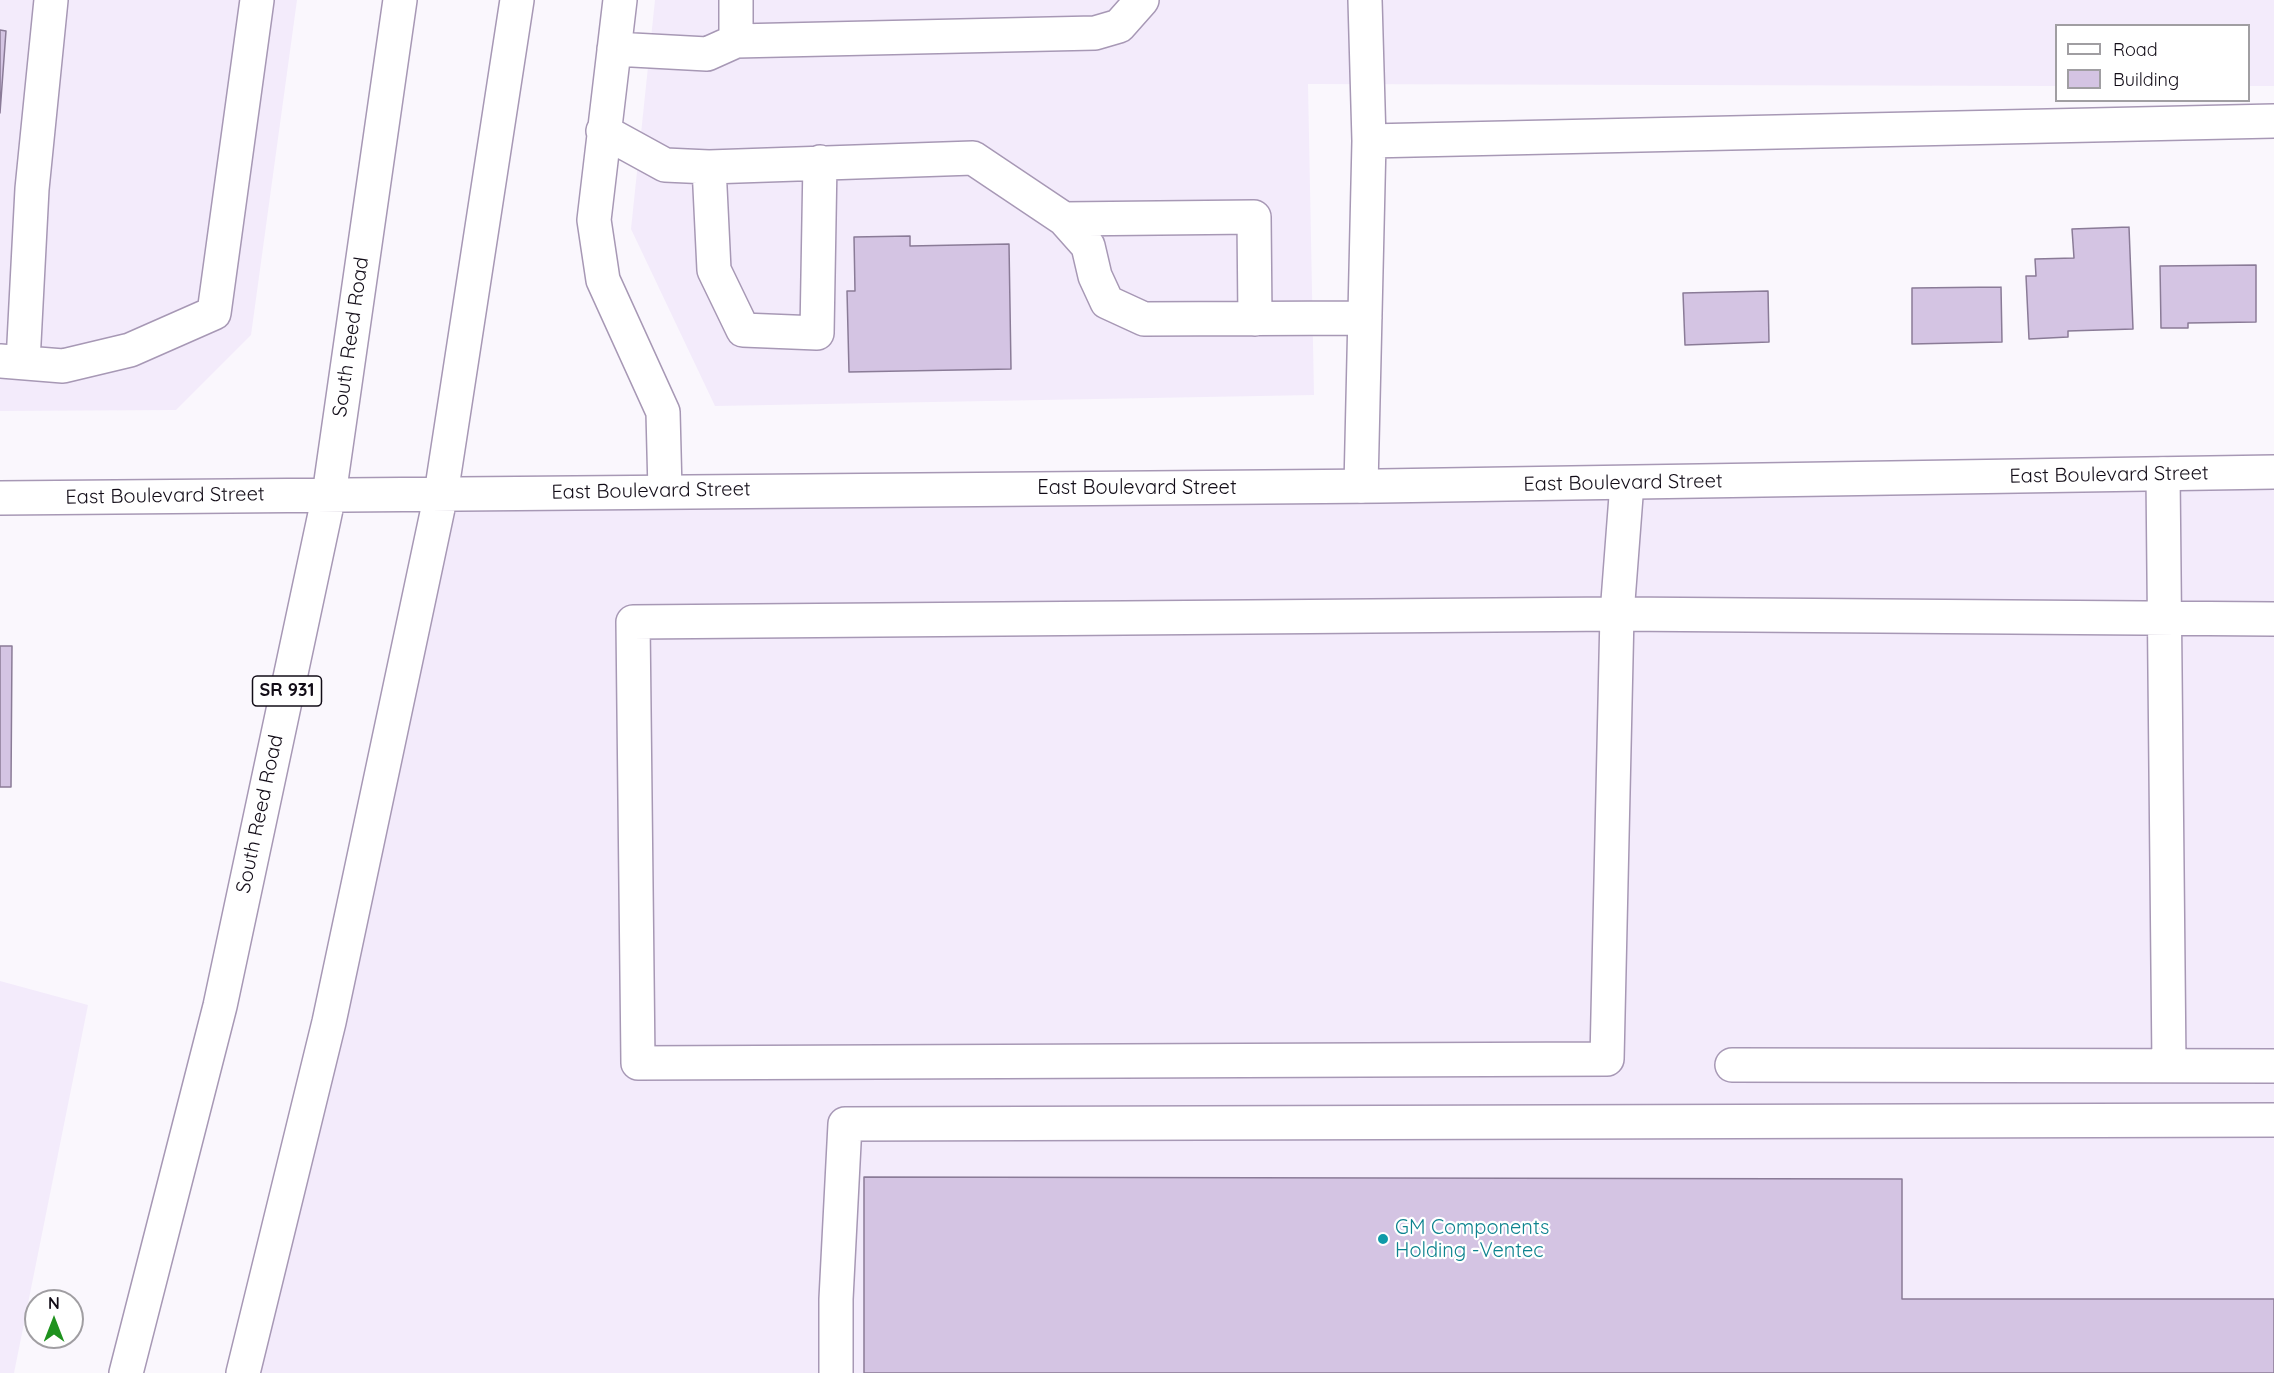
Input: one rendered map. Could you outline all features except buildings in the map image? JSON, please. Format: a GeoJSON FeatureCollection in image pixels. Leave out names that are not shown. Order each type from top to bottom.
{"type":"FeatureCollection","features":[{"type":"Feature","properties":{"kind":"main road"},"geometry":{"type":"LineString","coordinates":[[51,0],[11,362],[63,366],[130,350],[214,313],[256,0]]}},
{"type":"Feature","properties":{"kind":"main road","name":"South Reed Road"},"geometry":{"type":"LineString","coordinates":[[126,1373],[220,1006],[329,495],[400,0]]}},
{"type":"Feature","properties":{"kind":"main road"},"geometry":{"type":"LineString","coordinates":[[243,1373],[329,1022],[441,494],[517,0]]}},
{"type":"Feature","properties":{"kind":"main road"},"geometry":{"type":"LineString","coordinates":[[620,0],[594,220],[603,280],[663,412],[665,491]]}},
{"type":"Feature","properties":{"kind":"main road"},"geometry":{"type":"LineString","coordinates":[[735,0],[736,42]]}},
{"type":"Feature","properties":{"kind":"main road"},"geometry":{"type":"LineString","coordinates":[[614,49],[706,54],[736,42],[1095,33],[1119,26],[1142,0]]}},
{"type":"Feature","properties":{"kind":"main road"},"geometry":{"type":"LineString","coordinates":[[1361,486],[1369,141],[1365,0]]}},
{"type":"Feature","properties":{"kind":"main road"},"geometry":{"type":"LineString","coordinates":[[1369,141],[2274,121]]}},
{"type":"Feature","properties":{"kind":"main road"},"geometry":{"type":"LineString","coordinates":[[603,131],[665,165],[710,167],[973,158],[1064,219],[1088,246],[1095,276],[1107,302],[1144,319],[1365,318]]}},
{"type":"Feature","properties":{"kind":"main road"},"geometry":{"type":"LineString","coordinates":[[710,167],[714,270],[742,330],[817,333],[820,162]]}},
{"type":"Feature","properties":{"kind":"main road"},"geometry":{"type":"LineString","coordinates":[[1064,219],[1254,216],[1255,319]]}},
{"type":"Feature","properties":{"kind":"main road","name":"East Boulevard Street"},"geometry":{"type":"LineString","coordinates":[[0,498],[1627,483],[2274,472]]}},
{"type":"Feature","properties":{"kind":"main road"},"geometry":{"type":"LineString","coordinates":[[2163,474],[2169,1066]]}},
{"type":"Feature","properties":{"kind":"main road"},"geometry":{"type":"LineString","coordinates":[[1627,483],[1617,614],[1607,1059],[638,1063],[633,622],[1617,614],[2274,619]]}},
{"type":"Feature","properties":{"kind":"main road"},"geometry":{"type":"LineString","coordinates":[[1732,1065],[2274,1066]]}},
{"type":"Feature","properties":{"kind":"main road"},"geometry":{"type":"LineString","coordinates":[[836,1373],[845,1124],[2274,1120]]}},
{"type":"Feature","properties":{"kind":"shaded area"},"geometry":{"type":"Polygon","coordinates":[[[0,0],[297,0],[251,335],[176,410],[0,411],[0,0]]]}},
{"type":"Feature","properties":{"kind":"shaded area"},"geometry":{"type":"Polygon","coordinates":[[[655,0],[2274,0],[2274,86],[2250,86],[2250,24],[2055,24],[2055,86],[1308,84],[1314,395],[715,406],[631,229],[655,0]]]}},
{"type":"Feature","properties":{"kind":"shaded area"},"geometry":{"type":"Polygon","coordinates":[[[2274,468],[2274,1373],[240,1373],[441,494],[2274,468]]]}},
{"type":"Feature","properties":{"kind":"shaded area"},"geometry":{"type":"Polygon","coordinates":[[[0,981],[88,1005],[31,1289],[24,1289],[24,1323],[14,1373],[0,1373],[0,981]]]}},
{"type":"Feature","properties":{"kind":"place","name":"GM Components Holding -Ventec"},"geometry":{"type":"Point","coordinates":[1383,1239]}}]}
